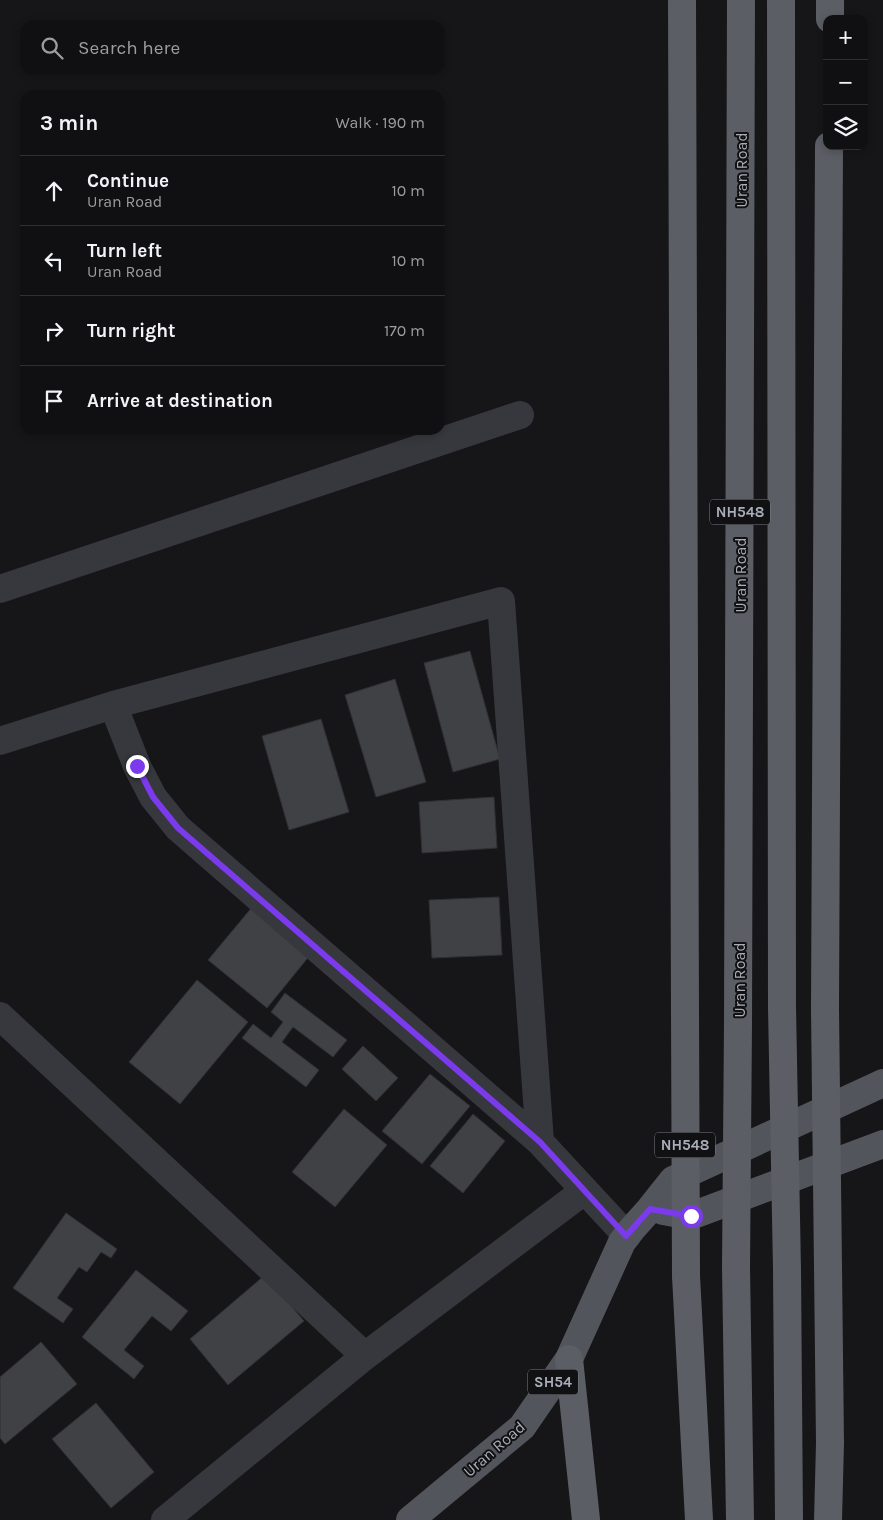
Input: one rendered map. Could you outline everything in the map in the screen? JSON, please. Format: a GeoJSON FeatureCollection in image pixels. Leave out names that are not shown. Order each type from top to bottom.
{"type":"FeatureCollection","features":[{"type":"Feature","properties":{"kind":"highway","name":"NH548"},"geometry":{"type":"LineString","coordinates":[[682,0],[686,1276],[698,1520]]}},
{"type":"Feature","properties":{"kind":"highway","name":"Uran Road"},"geometry":{"type":"LineString","coordinates":[[740,1520],[736,1267],[741,0]]}},
{"type":"Feature","properties":{"kind":"highway","name":"NH548"},"geometry":{"type":"LineString","coordinates":[[781,0],[782,1007],[789,1520]]}},
{"type":"Feature","properties":{"kind":"highway"},"geometry":{"type":"LineString","coordinates":[[830,0],[830,15]]}},
{"type":"Feature","properties":{"kind":"highway"},"geometry":{"type":"LineString","coordinates":[[828,1520],[830,1442],[825,1009],[829,150]]}},
{"type":"Feature","properties":{"kind":"highway"},"geometry":{"type":"LineString","coordinates":[[569,1359],[586,1520]]}},
{"type":"Feature","properties":{"kind":"main road","name":"Uran Road"},"geometry":{"type":"LineString","coordinates":[[410,1520],[522,1427],[569,1359],[601,1285],[626,1236],[673,1180],[883,1083]]}},
{"type":"Feature","properties":{"kind":"main road"},"geometry":{"type":"LineString","coordinates":[[650,1209],[691,1216],[883,1144]]}},
{"type":"Feature","properties":{"kind":"street"},"geometry":{"type":"LineString","coordinates":[[0,589],[520,415]]}},
{"type":"Feature","properties":{"kind":"street"},"geometry":{"type":"LineString","coordinates":[[0,741],[113,705],[500,601],[540,1142]]}},
{"type":"Feature","properties":{"kind":"street"},"geometry":{"type":"LineString","coordinates":[[113,705],[137,766],[153,797],[178,828],[540,1142],[626,1236]]}},
{"type":"Feature","properties":{"kind":"street"},"geometry":{"type":"LineString","coordinates":[[0,1016],[365,1356]]}},
{"type":"Feature","properties":{"kind":"street"},"geometry":{"type":"LineString","coordinates":[[165,1520],[365,1356],[584,1191]]}},
{"type":"Feature","properties":{"kind":"building"},"geometry":{"type":"Polygon","coordinates":[[[470,651],[500,759],[453,772],[424,663],[470,651]]]}},
{"type":"Feature","properties":{"kind":"building"},"geometry":{"type":"Polygon","coordinates":[[[395,679],[426,782],[376,797],[345,695],[395,679]]]}},
{"type":"Feature","properties":{"kind":"building"},"geometry":{"type":"Polygon","coordinates":[[[321,719],[349,812],[289,830],[262,736],[321,719]]]}},
{"type":"Feature","properties":{"kind":"building"},"geometry":{"type":"Polygon","coordinates":[[[494,797],[497,848],[422,853],[419,802],[494,797]]]}},
{"type":"Feature","properties":{"kind":"building"},"geometry":{"type":"Polygon","coordinates":[[[499,897],[502,955],[432,958],[429,900],[499,897]]]}},
{"type":"Feature","properties":{"kind":"building"},"geometry":{"type":"Polygon","coordinates":[[[253,906],[311,954],[267,1008],[208,960],[253,906]]]}},
{"type":"Feature","properties":{"kind":"building"},"geometry":{"type":"Polygon","coordinates":[[[197,980],[248,1022],[180,1104],[129,1062],[197,980]]]}},
{"type":"Feature","properties":{"kind":"building"},"geometry":{"type":"Polygon","coordinates":[[[285,993],[347,1040],[333,1057],[293,1027],[282,1042],[319,1070],[306,1087],[242,1038],[253,1024],[271,1038],[283,1022],[271,1012],[285,993]]]}},
{"type":"Feature","properties":{"kind":"building"},"geometry":{"type":"Polygon","coordinates":[[[363,1046],[398,1078],[376,1101],[342,1069],[363,1046]]]}},
{"type":"Feature","properties":{"kind":"building"},"geometry":{"type":"Polygon","coordinates":[[[430,1074],[470,1106],[422,1164],[382,1131],[430,1074]]]}},
{"type":"Feature","properties":{"kind":"building"},"geometry":{"type":"Polygon","coordinates":[[[344,1109],[387,1145],[335,1207],[292,1172],[344,1109]]]}},
{"type":"Feature","properties":{"kind":"building"},"geometry":{"type":"Polygon","coordinates":[[[473,1114],[505,1141],[463,1193],[430,1166],[473,1114]]]}},
{"type":"Feature","properties":{"kind":"building"},"geometry":{"type":"Polygon","coordinates":[[[66,1213],[117,1249],[111,1258],[101,1252],[87,1272],[79,1267],[57,1298],[73,1309],[63,1323],[13,1288],[66,1213]]]}},
{"type":"Feature","properties":{"kind":"building"},"geometry":{"type":"Polygon","coordinates":[[[136,1270],[188,1311],[171,1331],[152,1316],[124,1350],[144,1366],[134,1379],[82,1337],[136,1270]]]}},
{"type":"Feature","properties":{"kind":"building"},"geometry":{"type":"Polygon","coordinates":[[[265,1275],[304,1321],[228,1385],[190,1339],[265,1275]]]}},
{"type":"Feature","properties":{"kind":"building"},"geometry":{"type":"Polygon","coordinates":[[[41,1342],[77,1384],[5,1444],[0,1438],[0,1377],[41,1342]]]}},
{"type":"Feature","properties":{"kind":"building"},"geometry":{"type":"Polygon","coordinates":[[[96,1403],[154,1472],[111,1508],[52,1439],[96,1403]]]}},
{"type":"Feature","properties":{"kind":"route"},"geometry":{"type":"LineString","coordinates":[[137,766],[153,797],[178,828],[540,1142],[626,1236],[650,1209],[691,1216]]}}]}
